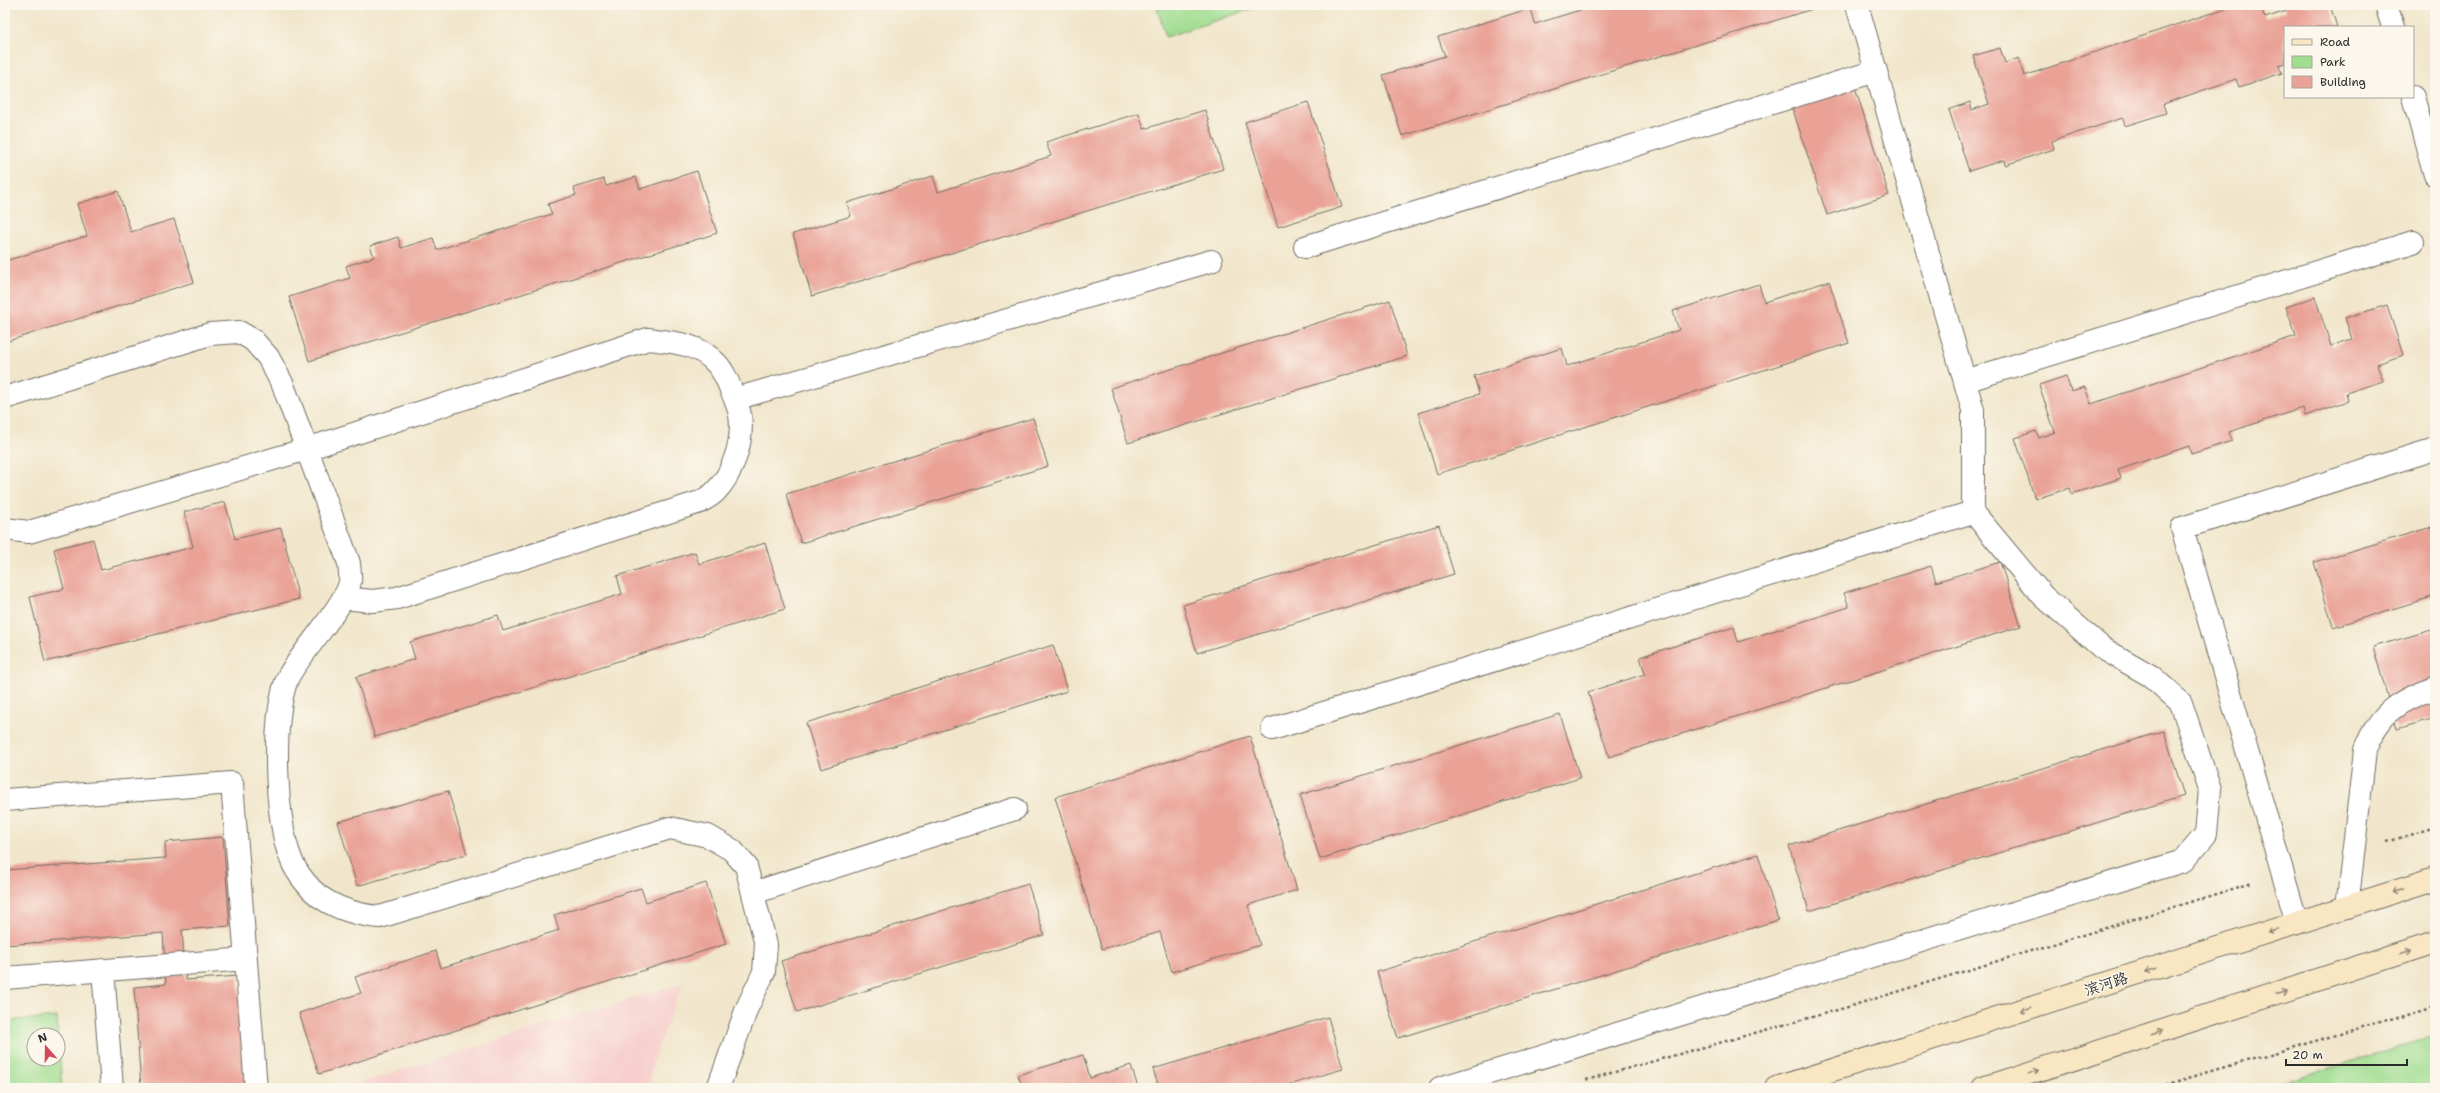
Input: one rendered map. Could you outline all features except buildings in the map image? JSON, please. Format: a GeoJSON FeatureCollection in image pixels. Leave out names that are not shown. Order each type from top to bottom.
{"type":"FeatureCollection","features":[{"type":"Feature","properties":{"kind":"main road","name":"滨河路"},"geometry":{"type":"LineString","coordinates":[[1776,1088],[2435,879]]}},
{"type":"Feature","properties":{"kind":"main road"},"geometry":{"type":"LineString","coordinates":[[1983,1088],[2435,942]]}},
{"type":"Feature","properties":{"kind":"street"},"geometry":{"type":"LineString","coordinates":[[1440,1088],[2183,861],[2206,834],[2210,789],[2181,703],[2150,676],[2102,648],[2043,596],[1973,512],[1974,410],[1857,5]]}},
{"type":"Feature","properties":{"kind":"street"},"geometry":{"type":"LineString","coordinates":[[2386,5],[2393,26]]}},
{"type":"Feature","properties":{"kind":"street"},"geometry":{"type":"LineString","coordinates":[[1305,247],[1876,71]]}},
{"type":"Feature","properties":{"kind":"street"},"geometry":{"type":"LineString","coordinates":[[2413,98],[2435,175]]}},
{"type":"Feature","properties":{"kind":"street"},"geometry":{"type":"LineString","coordinates":[[1966,381],[2413,242]]}},
{"type":"Feature","properties":{"kind":"street"},"geometry":{"type":"LineString","coordinates":[[734,399],[1211,261]]}},
{"type":"Feature","properties":{"kind":"street"},"geometry":{"type":"LineString","coordinates":[[5,398],[210,334],[239,332],[253,340],[268,357],[283,385],[349,563],[350,582],[343,598],[288,678],[277,723],[276,768],[283,827],[291,860],[306,884],[329,902],[357,915],[380,917],[670,828],[708,836],[732,850],[746,866],[766,945],[764,972],[746,1008],[718,1088]]}},
{"type":"Feature","properties":{"kind":"street"},"geometry":{"type":"LineString","coordinates":[[5,529],[29,532],[307,449],[648,340],[684,344],[701,352],[716,362],[725,376],[740,414],[741,431],[737,452],[730,470],[715,492],[700,502],[397,598],[373,601],[343,598]]}},
{"type":"Feature","properties":{"kind":"street"},"geometry":{"type":"LineString","coordinates":[[2297,923],[2182,528],[2435,450]]}},
{"type":"Feature","properties":{"kind":"street"},"geometry":{"type":"LineString","coordinates":[[1272,729],[1973,512]]}},
{"type":"Feature","properties":{"kind":"street"},"geometry":{"type":"LineString","coordinates":[[2347,907],[2365,750],[2372,731],[2387,711],[2405,699],[2435,688]]}},
{"type":"Feature","properties":{"kind":"street"},"geometry":{"type":"LineString","coordinates":[[5,800],[232,783],[256,1088]]}},
{"type":"Feature","properties":{"kind":"street"},"geometry":{"type":"LineString","coordinates":[[753,893],[1015,809]]}},
{"type":"Feature","properties":{"kind":"street"},"geometry":{"type":"LineString","coordinates":[[5,978],[246,959]]}},
{"type":"Feature","properties":{"kind":"street"},"geometry":{"type":"LineString","coordinates":[[103,970],[112,1088]]}},
{"type":"Feature","properties":{"kind":"path"},"geometry":{"type":"LineString","coordinates":[[2353,853],[2435,827]]}},
{"type":"Feature","properties":{"kind":"path"},"geometry":{"type":"LineString","coordinates":[[1581,1082],[1848,1006],[2283,874]]}},
{"type":"Feature","properties":{"kind":"path"},"geometry":{"type":"LineString","coordinates":[[2155,1088],[2435,1006]]}},
{"type":"Feature","properties":{"kind":"shaded area"},"geometry":{"type":"Polygon","coordinates":[[[683,983],[653,1060],[650,1088],[344,1088],[683,983]]]}},
{"type":"Feature","properties":{"kind":"green space"},"geometry":{"type":"Polygon","coordinates":[[[1156,5],[1263,5],[1166,37],[1156,5]]]}},
{"type":"Feature","properties":{"kind":"green space"},"geometry":{"type":"Polygon","coordinates":[[[57,1017],[58,1027],[26,1027],[26,1067],[61,1067],[62,1088],[5,1088],[5,1021],[57,1017]]]}},
{"type":"Feature","properties":{"kind":"green space"},"geometry":{"type":"Polygon","coordinates":[[[2435,1036],[2435,1088],[2264,1088],[2435,1036]]]}}]}
